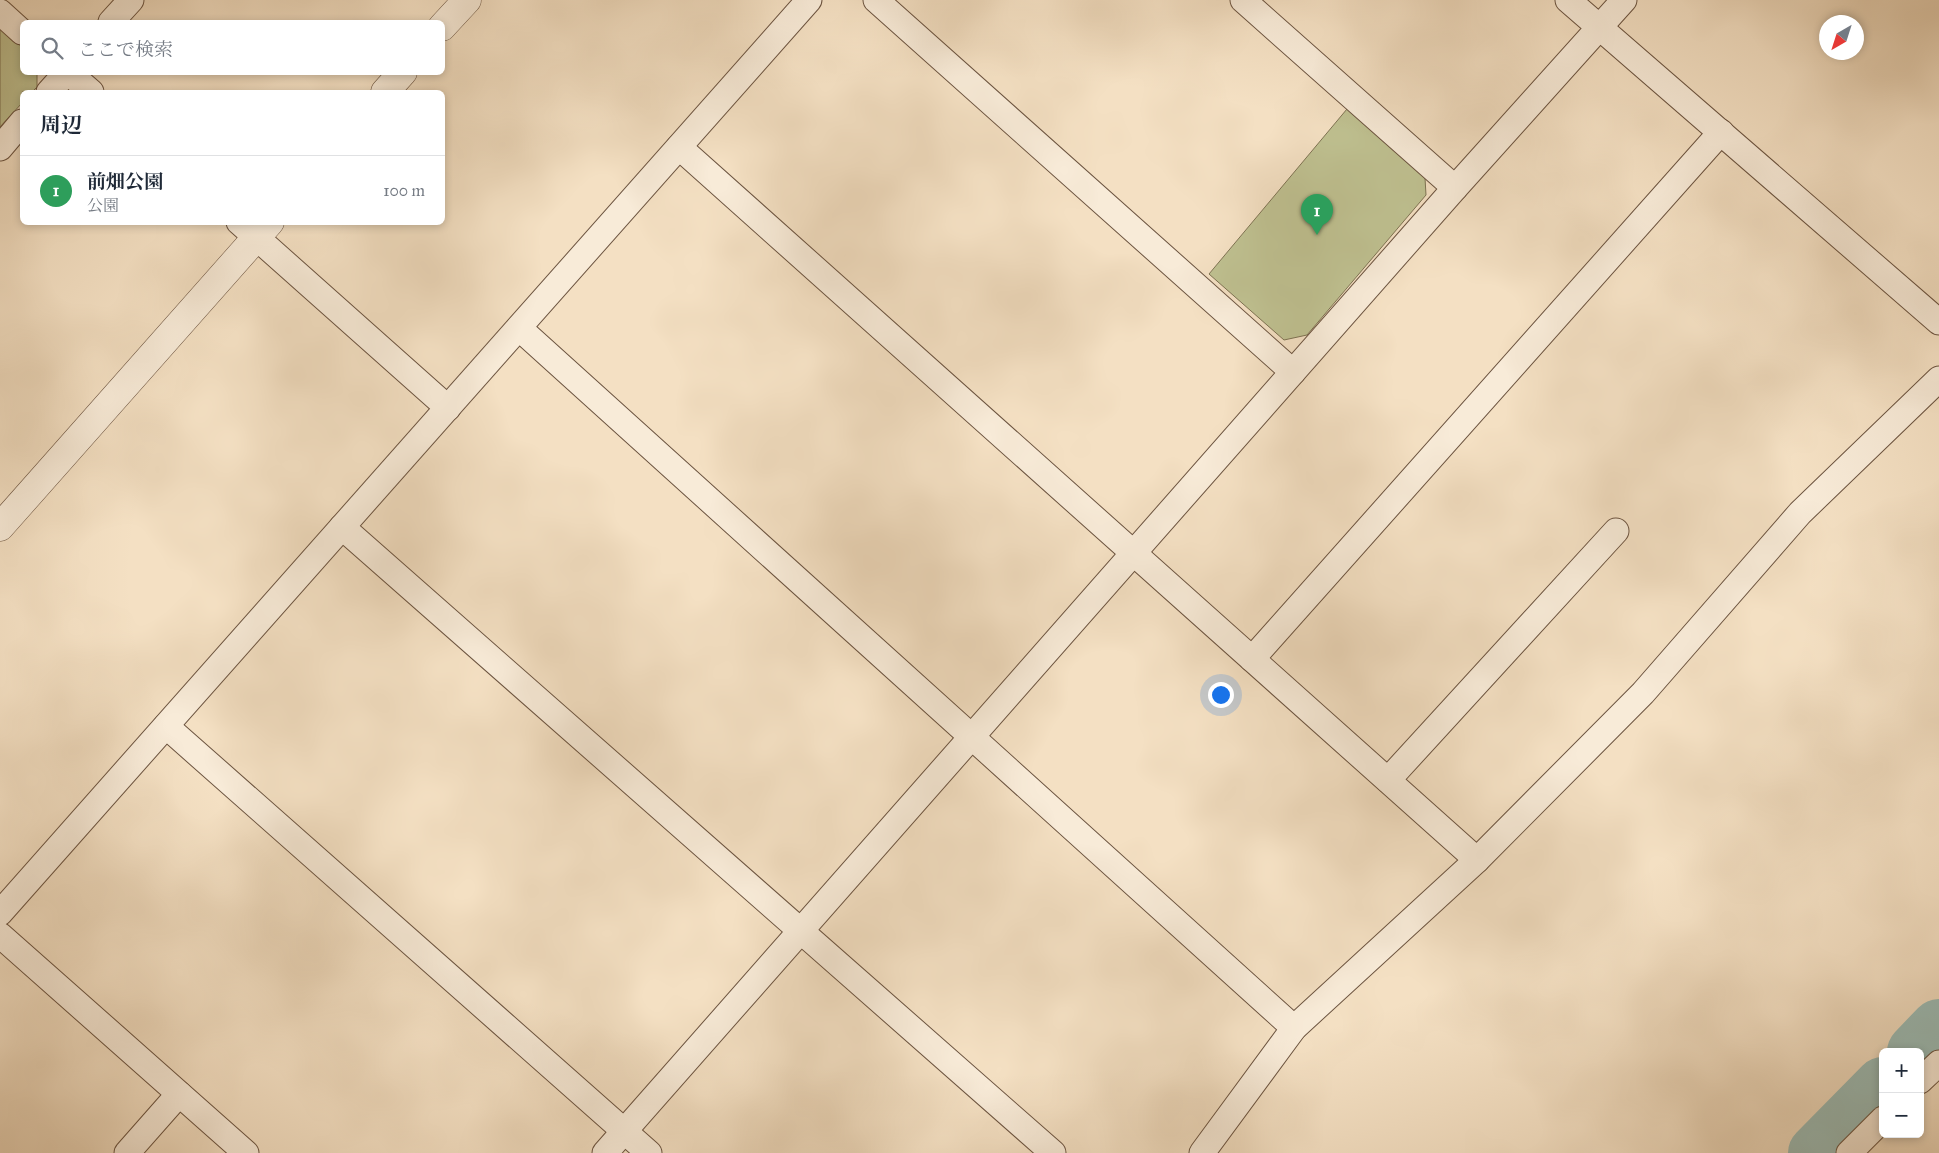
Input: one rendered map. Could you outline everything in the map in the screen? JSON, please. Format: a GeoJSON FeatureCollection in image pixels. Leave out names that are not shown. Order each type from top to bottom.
{"type":"FeatureCollection","features":[{"type":"Feature","properties":{"kind":"street"},"geometry":{"type":"LineString","coordinates":[[114,20],[131,0]]}},
{"type":"Feature","properties":{"kind":"street"},"geometry":{"type":"LineString","coordinates":[[445,24],[467,0]]}},
{"type":"Feature","properties":{"kind":"street"},"geometry":{"type":"LineString","coordinates":[[0,913],[809,0]]}},
{"type":"Feature","properties":{"kind":"street"},"geometry":{"type":"LineString","coordinates":[[876,0],[1293,372]]}},
{"type":"Feature","properties":{"kind":"street"},"geometry":{"type":"LineString","coordinates":[[1243,0],[1455,188]]}},
{"type":"Feature","properties":{"kind":"street"},"geometry":{"type":"LineString","coordinates":[[1568,0],[1939,322]]}},
{"type":"Feature","properties":{"kind":"street"},"geometry":{"type":"LineString","coordinates":[[605,1153],[1455,188],[1624,0]]}},
{"type":"Feature","properties":{"kind":"street"},"geometry":{"type":"LineString","coordinates":[[0,12],[20,30]]}},
{"type":"Feature","properties":{"kind":"street"},"geometry":{"type":"LineString","coordinates":[[51,90],[65,75]]}},
{"type":"Feature","properties":{"kind":"street"},"geometry":{"type":"LineString","coordinates":[[71,75],[89,90]]}},
{"type":"Feature","properties":{"kind":"street"},"geometry":{"type":"LineString","coordinates":[[387,90],[400,75]]}},
{"type":"Feature","properties":{"kind":"street"},"geometry":{"type":"LineString","coordinates":[[0,148],[20,124]]}},
{"type":"Feature","properties":{"kind":"street"},"geometry":{"type":"LineString","coordinates":[[1252,659],[1721,132]]}},
{"type":"Feature","properties":{"kind":"street"},"geometry":{"type":"LineString","coordinates":[[679,147],[1477,860]]}},
{"type":"Feature","properties":{"kind":"street"},"geometry":{"type":"LineString","coordinates":[[0,527],[255,228],[448,408]]}},
{"type":"Feature","properties":{"kind":"street"},"geometry":{"type":"LineString","coordinates":[[519,328],[1294,1028]]}},
{"type":"Feature","properties":{"kind":"street"},"geometry":{"type":"LineString","coordinates":[[1202,1153],[1294,1028],[1477,860],[1643,693],[1800,513],[1939,379]]}},
{"type":"Feature","properties":{"kind":"street"},"geometry":{"type":"LineString","coordinates":[[342,527],[1053,1153]]}},
{"type":"Feature","properties":{"kind":"street"},"geometry":{"type":"LineString","coordinates":[[1388,780],[1616,531]]}},
{"type":"Feature","properties":{"kind":"street"},"geometry":{"type":"LineString","coordinates":[[166,726],[649,1153]]}},
{"type":"Feature","properties":{"kind":"street"},"geometry":{"type":"LineString","coordinates":[[0,935],[246,1153]]}},
{"type":"Feature","properties":{"kind":"street"},"geometry":{"type":"LineString","coordinates":[[1924,1078],[1939,1063]]}},
{"type":"Feature","properties":{"kind":"street"},"geometry":{"type":"LineString","coordinates":[[127,1153],[179,1094]]}},
{"type":"Feature","properties":{"kind":"street"},"geometry":{"type":"LineString","coordinates":[[1849,1153],[1879,1123]]}},
{"type":"Feature","properties":{"kind":"green space"},"geometry":{"type":"Polygon","coordinates":[[[0,27],[20,45],[20,75],[37,75],[37,87],[34,90],[20,90],[20,105],[0,127],[0,27]]]}},
{"type":"Feature","properties":{"kind":"green space"},"geometry":{"type":"Polygon","coordinates":[[[1347,109],[1425,178],[1426,195],[1307,335],[1284,340],[1209,274],[1347,109]]]}},
{"type":"Feature","properties":{"kind":"waterway"},"geometry":{"type":"LineString","coordinates":[[1920,1048],[1939,1028]]}},
{"type":"Feature","properties":{"kind":"waterway"},"geometry":{"type":"LineString","coordinates":[[1817,1153],[1879,1090]]}},
{"type":"Feature","properties":{"kind":"place","name":"前畑公園"},"geometry":{"type":"Point","coordinates":[1317,235]}}]}
